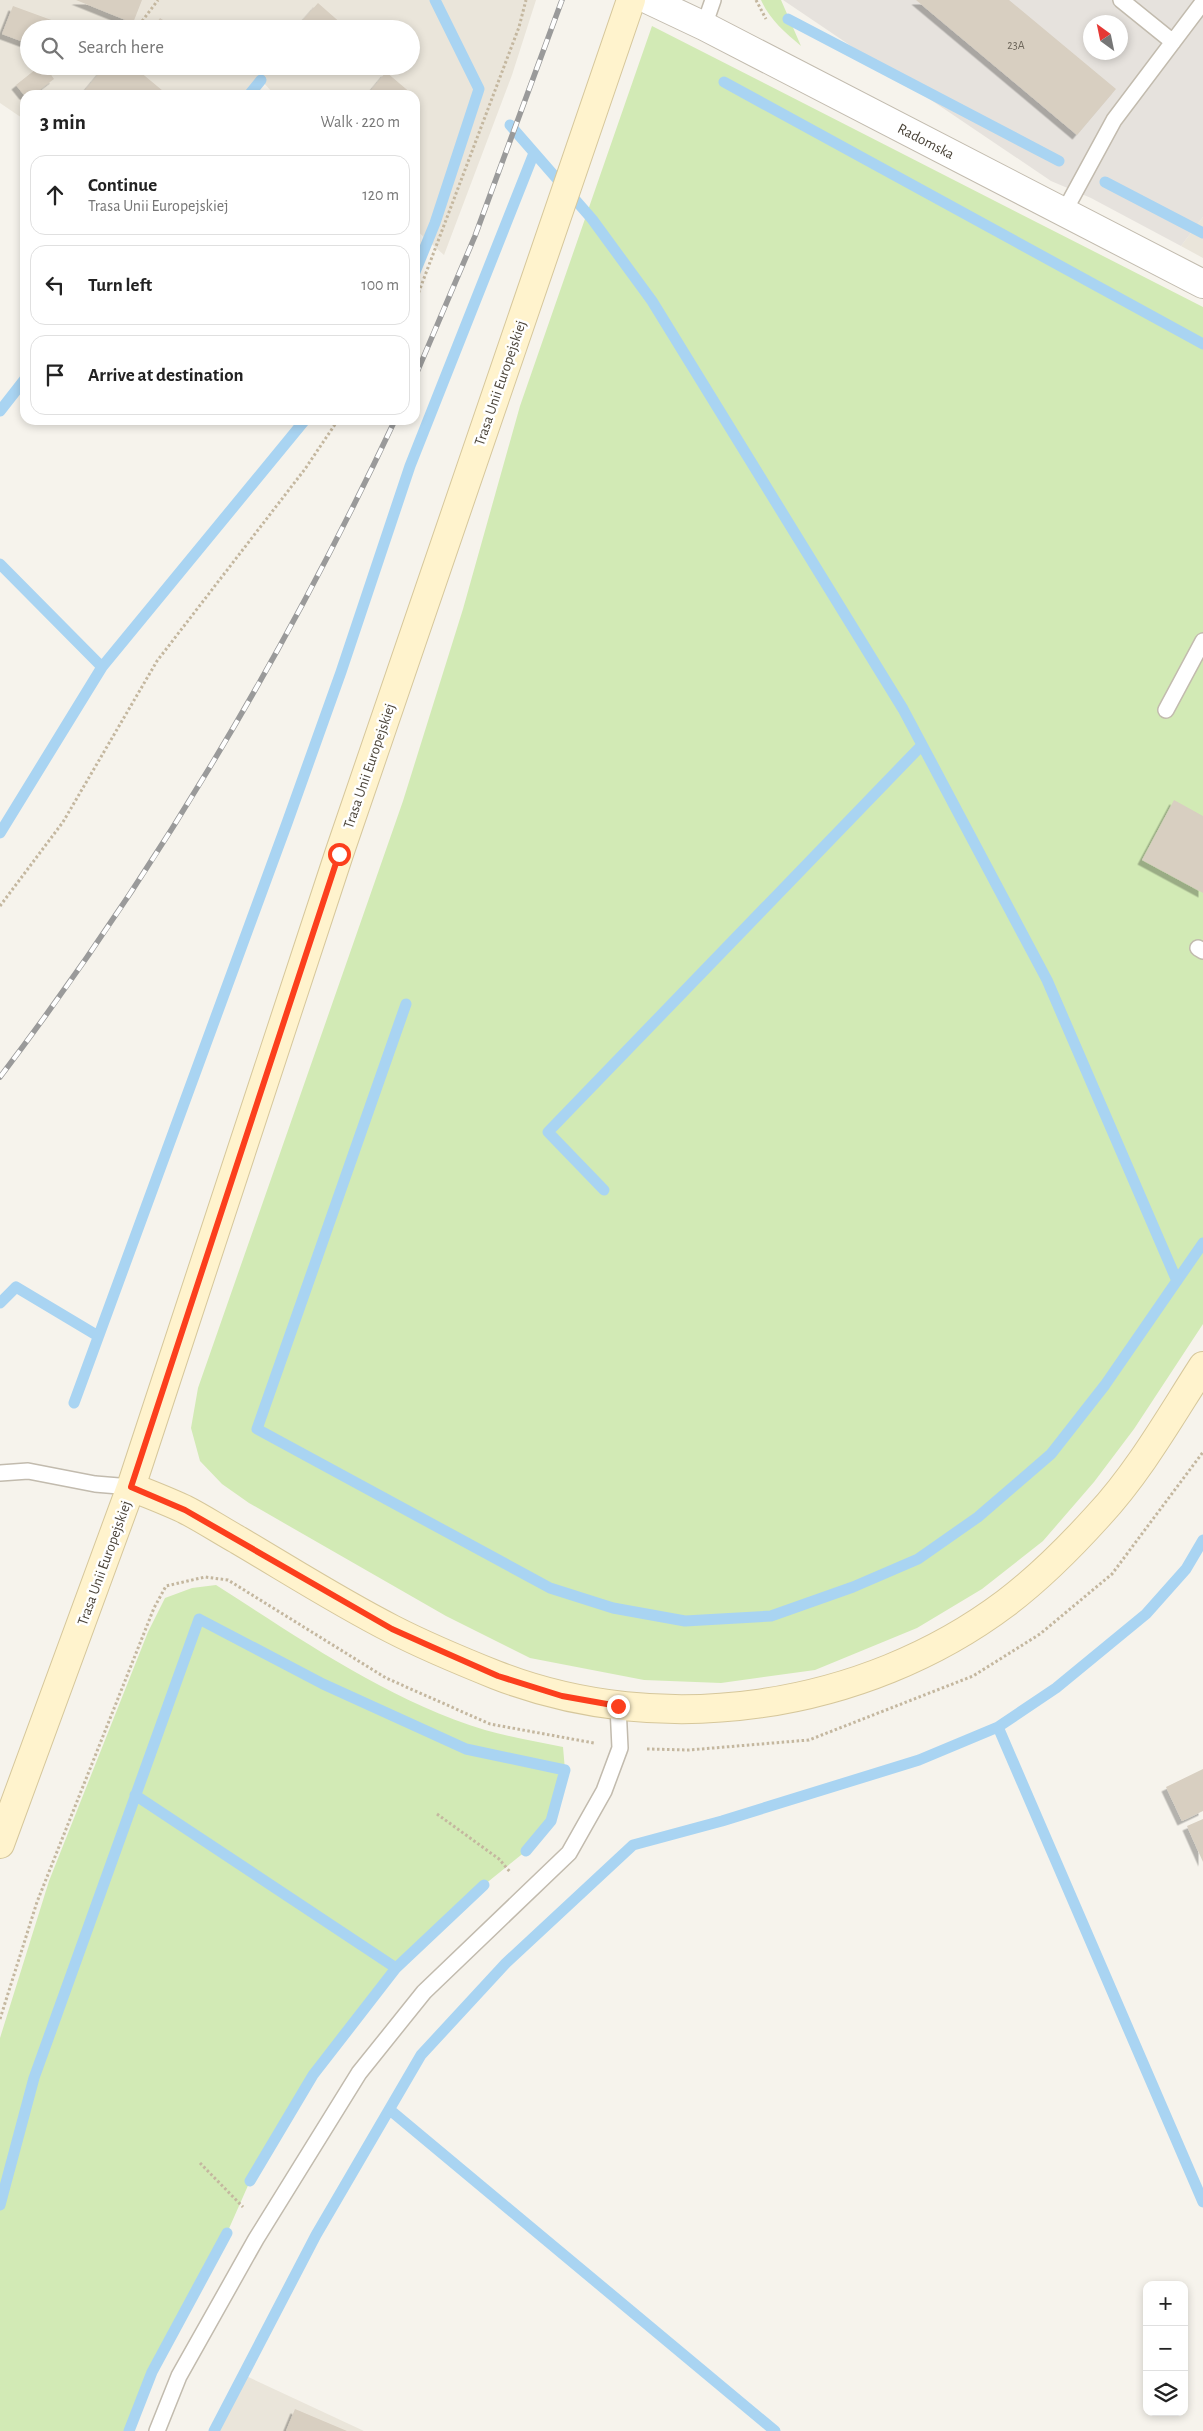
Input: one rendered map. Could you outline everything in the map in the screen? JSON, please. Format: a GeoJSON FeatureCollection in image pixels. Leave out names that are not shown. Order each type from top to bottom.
{"type":"FeatureCollection","features":[{"type":"Feature","properties":{"kind":"main road","name":"Trasa Unii Europejskiej"},"geometry":{"type":"LineString","coordinates":[[0,1844],[131,1487],[339,854],[631,0]]}},
{"type":"Feature","properties":{"kind":"main road"},"geometry":{"type":"LineString","coordinates":[[131,1487],[185,1510],[392,1629],[498,1676],[562,1696],[618,1706],[651,1709],[726,1708],[813,1693],[907,1661],[961,1632],[1006,1603],[1044,1570],[1099,1515],[1132,1474],[1203,1366]]}},
{"type":"Feature","properties":{"kind":"street","name":"Radomska"},"geometry":{"type":"LineString","coordinates":[[648,0],[704,26],[1203,284]]}},
{"type":"Feature","properties":{"kind":"lane"},"geometry":{"type":"LineString","coordinates":[[704,26],[713,0]]}},
{"type":"Feature","properties":{"kind":"lane"},"geometry":{"type":"LineString","coordinates":[[1121,0],[1173,42]]}},
{"type":"Feature","properties":{"kind":"lane"},"geometry":{"type":"LineString","coordinates":[[1064,212],[1114,120],[1203,2]]}},
{"type":"Feature","properties":{"kind":"lane"},"geometry":{"type":"LineString","coordinates":[[1166,710],[1203,641]]}},
{"type":"Feature","properties":{"kind":"lane"},"geometry":{"type":"LineString","coordinates":[[0,1473],[28,1471],[96,1484],[131,1487]]}},
{"type":"Feature","properties":{"kind":"lane"},"geometry":{"type":"LineString","coordinates":[[157,2431],[179,2376],[263,2228],[359,2074],[424,1992],[569,1853],[604,1792],[620,1748],[618,1706]]}},
{"type":"Feature","properties":{"kind":"path"},"geometry":{"type":"LineString","coordinates":[[143,20],[158,0]]}},
{"type":"Feature","properties":{"kind":"path"},"geometry":{"type":"LineString","coordinates":[[420,289],[519,27],[526,0]]}},
{"type":"Feature","properties":{"kind":"path"},"geometry":{"type":"LineString","coordinates":[[0,906],[63,822],[157,661],[305,469],[335,425]]}},
{"type":"Feature","properties":{"kind":"path"},"geometry":{"type":"LineString","coordinates":[[437,1814],[499,1859],[528,1893]]}},
{"type":"Feature","properties":{"kind":"path"},"geometry":{"type":"LineString","coordinates":[[200,2163],[263,2228]]}},
{"type":"Feature","properties":{"kind":"shaded area"},"geometry":{"type":"Polygon","coordinates":[[[0,0],[536,0],[512,75],[444,255],[420,233],[420,90],[270,90],[261,80],[253,90],[20,90],[20,117],[0,103],[0,0]]]}},
{"type":"Feature","properties":{"kind":"shaded area"},"geometry":{"type":"Polygon","coordinates":[[[783,0],[1203,0],[1203,217],[1181,246],[1091,198],[1051,181],[783,0]]]}},
{"type":"Feature","properties":{"kind":"shaded area"},"geometry":{"type":"Polygon","coordinates":[[[1203,217],[1203,258],[1181,246],[1203,217]]]}},
{"type":"Feature","properties":{"kind":"shaded area"},"geometry":{"type":"Polygon","coordinates":[[[244,2375],[364,2431],[214,2431],[244,2375]]]}},
{"type":"Feature","properties":{"kind":"green space"},"geometry":{"type":"Polygon","coordinates":[[[761,0],[781,0],[801,46],[773,20],[761,0]]]}},
{"type":"Feature","properties":{"kind":"green space"},"geometry":{"type":"Polygon","coordinates":[[[652,26],[1203,307],[1203,1324],[1134,1429],[1094,1482],[1043,1541],[982,1589],[917,1628],[815,1670],[721,1683],[644,1680],[530,1658],[446,1616],[249,1503],[222,1484],[200,1461],[191,1428],[198,1388],[403,801],[463,609],[520,406],[652,26]]]}},
{"type":"Feature","properties":{"kind":"green space"},"geometry":{"type":"Polygon","coordinates":[[[216,1585],[313,1647],[379,1685],[414,1702],[485,1730],[563,1747],[565,1770],[551,1821],[526,1851],[484,1885],[396,1968],[316,2072],[250,2181],[227,2233],[152,2372],[129,2431],[0,2431],[0,2038],[49,1881],[148,1632],[165,1598],[192,1588],[216,1585]]]}},
{"type":"Feature","properties":{"kind":"building"},"geometry":{"type":"Polygon","coordinates":[[[76,0],[142,0],[134,20],[126,20],[76,0]]]}},
{"type":"Feature","properties":{"kind":"building"},"geometry":{"type":"Polygon","coordinates":[[[916,0],[1009,0],[1116,89],[1077,135],[916,0]]]}},
{"type":"Feature","properties":{"kind":"building"},"geometry":{"type":"Polygon","coordinates":[[[318,3],[337,20],[303,20],[318,3]]]}},
{"type":"Feature","properties":{"kind":"building"},"geometry":{"type":"Polygon","coordinates":[[[13,6],[51,20],[20,20],[20,41],[2,34],[13,6]]]}},
{"type":"Feature","properties":{"kind":"building"},"geometry":{"type":"Polygon","coordinates":[[[29,75],[51,75],[54,79],[40,90],[20,90],[16,85],[29,75]]]}},
{"type":"Feature","properties":{"kind":"building"},"geometry":{"type":"Polygon","coordinates":[[[98,75],[144,75],[162,90],[85,90],[98,75]]]}},
{"type":"Feature","properties":{"kind":"building"},"geometry":{"type":"Polygon","coordinates":[[[384,75],[390,75],[407,90],[371,90],[384,75]]]}},
{"type":"Feature","properties":{"kind":"building"},"geometry":{"type":"Polygon","coordinates":[[[1174,800],[1203,816],[1203,893],[1142,860],[1174,800]]]}},
{"type":"Feature","properties":{"kind":"building"},"geometry":{"type":"Polygon","coordinates":[[[1203,1769],[1203,1811],[1182,1821],[1166,1787],[1203,1769]]]}},
{"type":"Feature","properties":{"kind":"building"},"geometry":{"type":"Polygon","coordinates":[[[1203,1819],[1203,1862],[1187,1826],[1203,1819]]]}},
{"type":"Feature","properties":{"kind":"building"},"geometry":{"type":"Polygon","coordinates":[[[295,2409],[347,2431],[286,2431],[295,2409]]]}},
{"type":"Feature","properties":{"kind":"waterway"},"geometry":{"type":"LineString","coordinates":[[420,260],[435,223],[479,89],[435,0]]}},
{"type":"Feature","properties":{"kind":"waterway"},"geometry":{"type":"LineString","coordinates":[[788,19],[1059,161]]}},
{"type":"Feature","properties":{"kind":"waterway"},"geometry":{"type":"LineString","coordinates":[[253,90],[261,80]]}},
{"type":"Feature","properties":{"kind":"waterway"},"geometry":{"type":"LineString","coordinates":[[724,82],[1203,344]]}},
{"type":"Feature","properties":{"kind":"waterway"},"geometry":{"type":"LineString","coordinates":[[510,125],[592,219],[652,301],[903,709],[1047,980],[1177,1281]]}},
{"type":"Feature","properties":{"kind":"waterway"},"geometry":{"type":"LineString","coordinates":[[74,1403],[287,823],[341,672],[410,466],[534,153]]}},
{"type":"Feature","properties":{"kind":"waterway"},"geometry":{"type":"LineString","coordinates":[[1105,182],[1203,233]]}},
{"type":"Feature","properties":{"kind":"waterway"},"geometry":{"type":"LineString","coordinates":[[0,411],[20,385]]}},
{"type":"Feature","properties":{"kind":"waterway"},"geometry":{"type":"LineString","coordinates":[[0,833],[102,667],[301,425]]}},
{"type":"Feature","properties":{"kind":"waterway"},"geometry":{"type":"LineString","coordinates":[[0,564],[102,667]]}},
{"type":"Feature","properties":{"kind":"waterway"},"geometry":{"type":"LineString","coordinates":[[604,1190],[548,1132],[922,745]]}},
{"type":"Feature","properties":{"kind":"waterway"},"geometry":{"type":"LineString","coordinates":[[406,1004],[257,1429],[550,1588],[613,1608],[685,1621],[771,1616],[853,1587],[918,1559],[978,1517],[1051,1454],[1105,1385],[1203,1243]]}},
{"type":"Feature","properties":{"kind":"waterway"},"geometry":{"type":"LineString","coordinates":[[0,1303],[16,1287],[98,1336]]}},
{"type":"Feature","properties":{"kind":"waterway"},"geometry":{"type":"LineString","coordinates":[[214,2431],[316,2235],[421,2055],[506,1963],[633,1845],[722,1821],[919,1760],[998,1727],[1056,1688],[1146,1614],[1186,1569],[1203,1540]]}},
{"type":"Feature","properties":{"kind":"waterway"},"geometry":{"type":"LineString","coordinates":[[0,2205],[34,2078],[199,1619],[323,1684],[466,1749],[565,1770],[551,1821],[526,1851]]}},
{"type":"Feature","properties":{"kind":"waterway"},"geometry":{"type":"LineString","coordinates":[[998,1727],[1203,2202]]}},
{"type":"Feature","properties":{"kind":"waterway"},"geometry":{"type":"LineString","coordinates":[[135,1795],[396,1968]]}},
{"type":"Feature","properties":{"kind":"waterway"},"geometry":{"type":"LineString","coordinates":[[250,2181],[313,2075],[396,1968],[484,1885]]}},
{"type":"Feature","properties":{"kind":"waterway"},"geometry":{"type":"LineString","coordinates":[[390,2110],[775,2431]]}},
{"type":"Feature","properties":{"kind":"waterway"},"geometry":{"type":"LineString","coordinates":[[129,2431],[152,2372],[227,2233]]}},
{"type":"Feature","properties":{"kind":"railway"},"geometry":{"type":"LineString","coordinates":[[420,365],[475,236],[562,0]]}},
{"type":"Feature","properties":{"kind":"railway"},"geometry":{"type":"LineString","coordinates":[[0,1077],[112,921],[215,759],[309,592],[393,425]]}},
{"type":"Feature","properties":{"kind":"route"},"geometry":{"type":"LineString","coordinates":[[339,854],[131,1487],[185,1510],[392,1629],[498,1676],[562,1696],[618,1706]]}}]}
